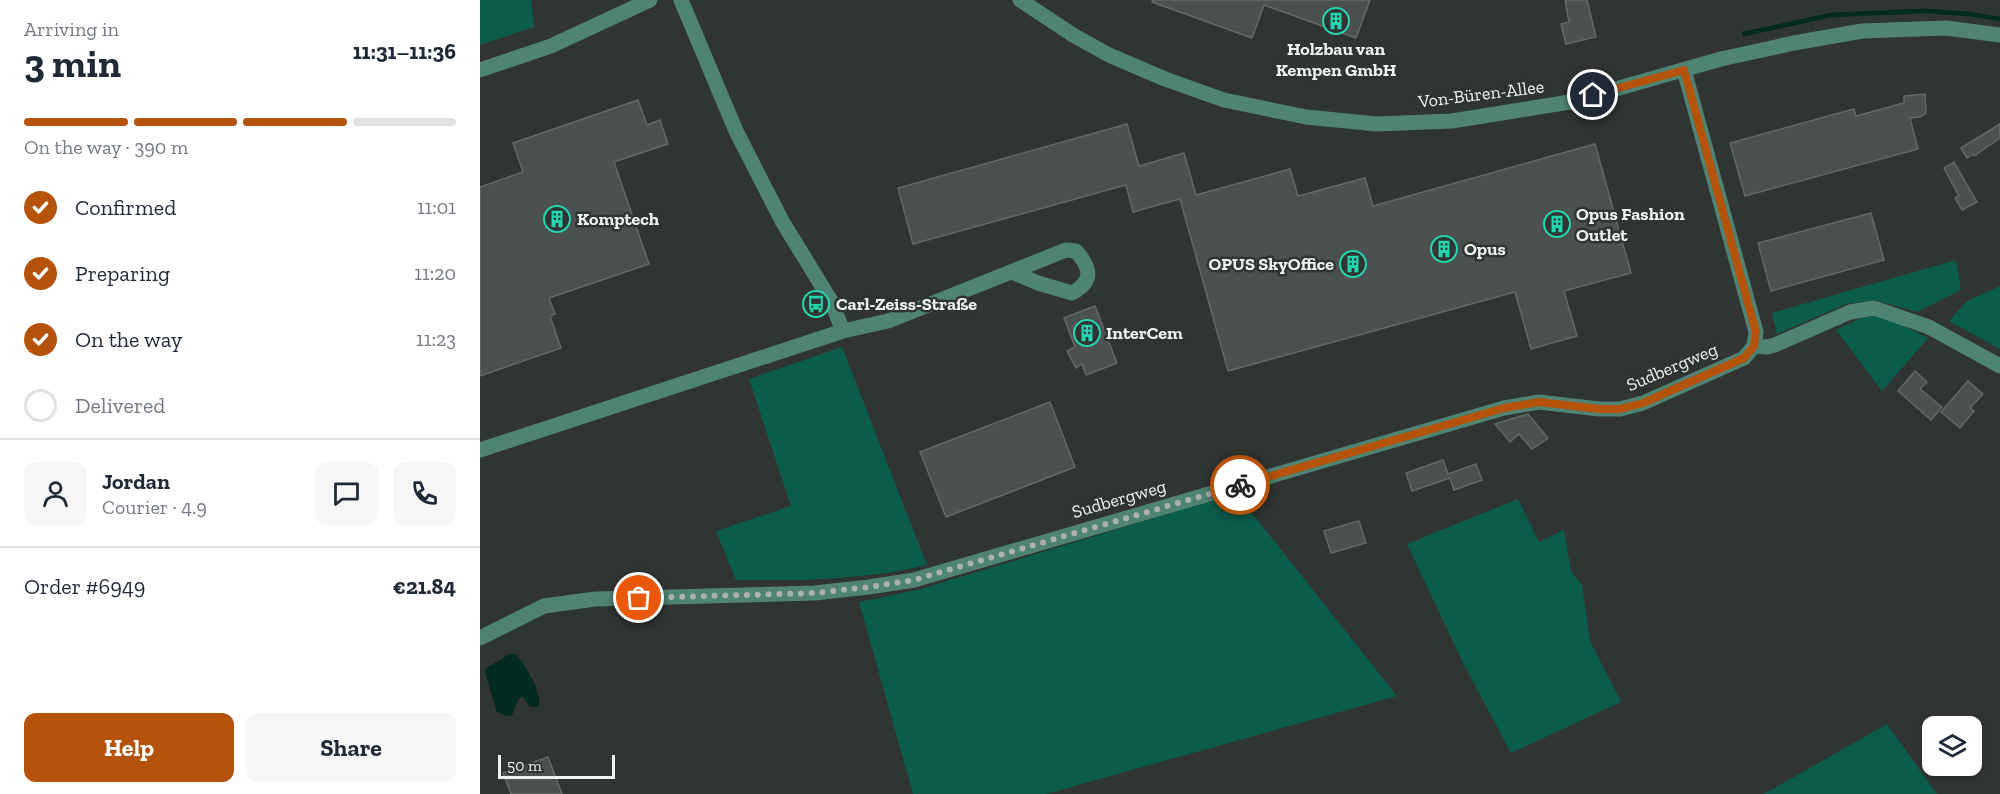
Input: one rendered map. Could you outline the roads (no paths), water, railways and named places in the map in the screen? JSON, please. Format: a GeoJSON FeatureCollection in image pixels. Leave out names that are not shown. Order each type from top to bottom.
{"type":"FeatureCollection","features":[{"type":"Feature","properties":{"kind":"street"},"geometry":{"type":"LineString","coordinates":[[480,70],[551,46],[650,0]]}},
{"type":"Feature","properties":{"kind":"street"},"geometry":{"type":"LineString","coordinates":[[681,0],[736,131],[782,221],[831,301],[843,331]]}},
{"type":"Feature","properties":{"kind":"street","name":"Von-Büren-Allee"},"geometry":{"type":"LineString","coordinates":[[1020,0],[1100,50],[1165,79],[1224,100],[1306,117],[1377,124],[1452,121],[1570,102],[1684,70],[1794,43],[1862,31],[1946,28],[2000,35]]}},
{"type":"Feature","properties":{"kind":"street"},"geometry":{"type":"LineString","coordinates":[[1684,70],[1756,332],[1754,346]]}},
{"type":"Feature","properties":{"kind":"street"},"geometry":{"type":"LineString","coordinates":[[480,450],[843,331],[888,321],[1012,272]]}},
{"type":"Feature","properties":{"kind":"street","name":"Sudbergweg"},"geometry":{"type":"LineString","coordinates":[[480,638],[544,606],[595,599],[815,593],[914,580],[1504,408],[1539,402],[1599,409],[1620,409],[1643,403],[1744,358],[1754,346],[1775,345],[1850,312],[1874,308],[1929,327],[2000,366]]}},
{"type":"Feature","properties":{"kind":"waterway"},"geometry":{"type":"LineString","coordinates":[[1744,34],[1831,15],[1925,11],[2000,19]]}},
{"type":"Feature","properties":{"kind":"place","name":"Holzbau van Kempen GmbH"},"geometry":{"type":"Point","coordinates":[1336,21]}},
{"type":"Feature","properties":{"kind":"place","name":"Komptech"},"geometry":{"type":"Point","coordinates":[557,219]}},
{"type":"Feature","properties":{"kind":"place","name":"Opus Fashion Outlet"},"geometry":{"type":"Point","coordinates":[1557,224]}},
{"type":"Feature","properties":{"kind":"place","name":"Opus"},"geometry":{"type":"Point","coordinates":[1444,249]}},
{"type":"Feature","properties":{"kind":"place","name":"OPUS SkyOffice"},"geometry":{"type":"Point","coordinates":[1353,264]}},
{"type":"Feature","properties":{"kind":"place","name":"Carl-Zeiss-Straße"},"geometry":{"type":"Point","coordinates":[816,304]}},
{"type":"Feature","properties":{"kind":"place","name":"InterCem"},"geometry":{"type":"Point","coordinates":[1087,333]}}]}
